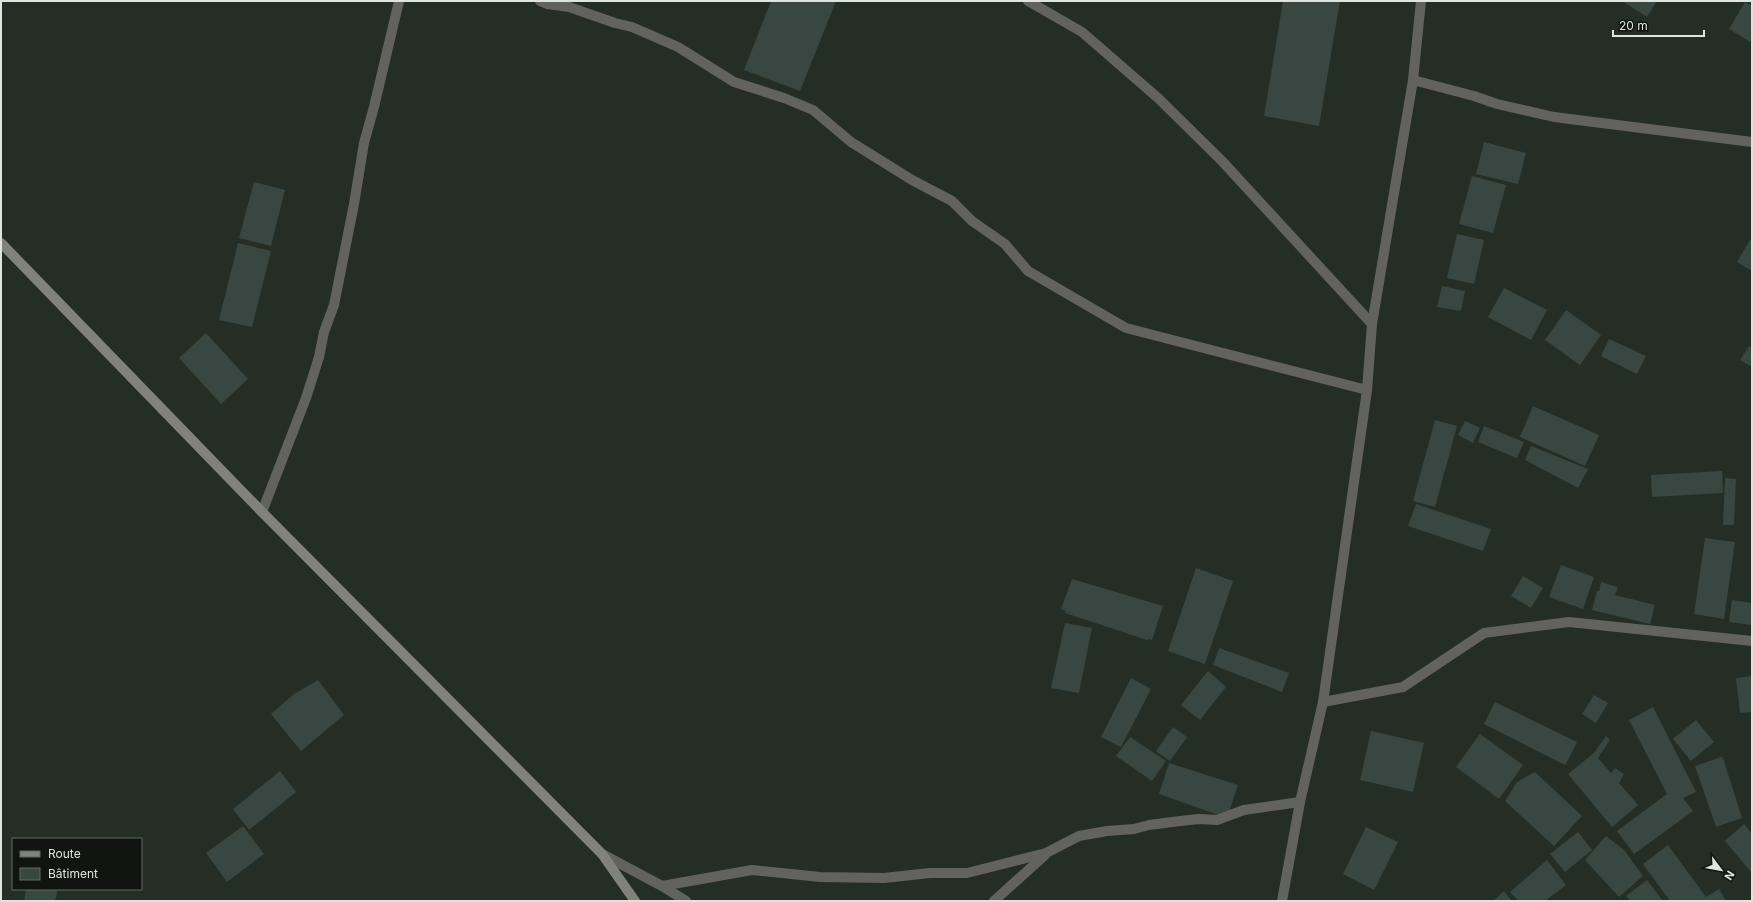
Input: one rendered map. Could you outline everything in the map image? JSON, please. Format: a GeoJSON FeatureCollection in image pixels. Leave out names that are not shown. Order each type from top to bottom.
{"type":"FeatureCollection","features":[{"type":"Feature","properties":{"kind":"main road"},"geometry":{"type":"LineString","coordinates":[[1,244],[262,512],[602,854],[635,901]]}},
{"type":"Feature","properties":{"kind":"street"},"geometry":{"type":"LineString","coordinates":[[262,512],[306,398],[319,357],[324,332],[334,305],[354,204],[364,143],[399,1]]}},
{"type":"Feature","properties":{"kind":"street"},"geometry":{"type":"LineString","coordinates":[[540,1],[547,4],[569,7],[615,23],[632,27],[678,47],[734,82],[784,98],[813,110],[851,142],[912,180],[952,201],[972,221],[1005,244],[1028,271],[1126,328],[1367,390]]}},
{"type":"Feature","properties":{"kind":"street"},"geometry":{"type":"LineString","coordinates":[[1028,1],[1082,32],[1158,98],[1222,161],[1372,324]]}},
{"type":"Feature","properties":{"kind":"street"},"geometry":{"type":"LineString","coordinates":[[1282,901],[1300,802],[1323,702],[1367,390],[1372,324],[1413,80],[1421,1]]}},
{"type":"Feature","properties":{"kind":"street"},"geometry":{"type":"LineString","coordinates":[[1413,80],[1474,96],[1497,104],[1554,117],[1752,142]]}},
{"type":"Feature","properties":{"kind":"street"},"geometry":{"type":"LineString","coordinates":[[1323,702],[1403,687],[1484,633],[1569,622],[1752,641]]}},
{"type":"Feature","properties":{"kind":"street"},"geometry":{"type":"LineString","coordinates":[[662,886],[752,870],[820,877],[884,878],[930,873],[967,873],[1046,853],[1079,836],[1199,819],[1217,820],[1244,810],[1300,802]]}},
{"type":"Feature","properties":{"kind":"street"},"geometry":{"type":"LineString","coordinates":[[994,901],[1046,853]]}},
{"type":"Feature","properties":{"kind":"street"},"geometry":{"type":"LineString","coordinates":[[602,854],[662,886],[686,901]]}},
{"type":"Feature","properties":{"kind":"building"},"geometry":{"type":"Polygon","coordinates":[[[771,1],[836,1],[800,91],[744,70],[771,1]]]}},
{"type":"Feature","properties":{"kind":"building"},"geometry":{"type":"Polygon","coordinates":[[[1283,1],[1340,1],[1319,126],[1264,116],[1283,1]]]}},
{"type":"Feature","properties":{"kind":"building"},"geometry":{"type":"Polygon","coordinates":[[[1622,1],[1657,1],[1647,17],[1622,1]]]}},
{"type":"Feature","properties":{"kind":"building"},"geometry":{"type":"Polygon","coordinates":[[[1745,2],[1752,6],[1752,43],[1729,29],[1745,2]]]}},
{"type":"Feature","properties":{"kind":"building"},"geometry":{"type":"Polygon","coordinates":[[[1484,142],[1526,153],[1518,184],[1476,174],[1484,142]]]}},
{"type":"Feature","properties":{"kind":"building"},"geometry":{"type":"Polygon","coordinates":[[[1472,176],[1506,185],[1493,233],[1459,224],[1472,176]]]}},
{"type":"Feature","properties":{"kind":"building"},"geometry":{"type":"Polygon","coordinates":[[[254,182],[285,190],[271,246],[239,238],[254,182]]]}},
{"type":"Feature","properties":{"kind":"building"},"geometry":{"type":"Polygon","coordinates":[[[1457,234],[1484,240],[1474,284],[1447,278],[1457,234]]]}},
{"type":"Feature","properties":{"kind":"building"},"geometry":{"type":"Polygon","coordinates":[[[1750,240],[1752,241],[1752,271],[1737,262],[1750,240]]]}},
{"type":"Feature","properties":{"kind":"building"},"geometry":{"type":"Polygon","coordinates":[[[238,243],[271,251],[252,327],[219,320],[238,243]]]}},
{"type":"Feature","properties":{"kind":"building"},"geometry":{"type":"Polygon","coordinates":[[[1442,286],[1465,291],[1461,311],[1437,307],[1442,286]]]}},
{"type":"Feature","properties":{"kind":"building"},"geometry":{"type":"Polygon","coordinates":[[[1504,288],[1547,310],[1531,340],[1488,317],[1504,288]]]}},
{"type":"Feature","properties":{"kind":"building"},"geometry":{"type":"Polygon","coordinates":[[[1566,310],[1601,335],[1580,365],[1545,340],[1566,310]]]}},
{"type":"Feature","properties":{"kind":"building"},"geometry":{"type":"Polygon","coordinates":[[[206,333],[248,379],[221,404],[179,358],[206,333]]]}},
{"type":"Feature","properties":{"kind":"building"},"geometry":{"type":"Polygon","coordinates":[[[1609,339],[1646,356],[1637,374],[1601,356],[1609,339]]]}},
{"type":"Feature","properties":{"kind":"building"},"geometry":{"type":"Polygon","coordinates":[[[1749,346],[1752,348],[1752,367],[1740,360],[1749,346]]]}},
{"type":"Feature","properties":{"kind":"building"},"geometry":{"type":"Polygon","coordinates":[[[1533,406],[1599,435],[1585,466],[1520,437],[1533,406]]]}},
{"type":"Feature","properties":{"kind":"building"},"geometry":{"type":"Polygon","coordinates":[[[1435,420],[1457,426],[1435,507],[1413,501],[1435,420]]]}},
{"type":"Feature","properties":{"kind":"building"},"geometry":{"type":"Polygon","coordinates":[[[1465,421],[1480,428],[1473,443],[1458,435],[1465,421]]]}},
{"type":"Feature","properties":{"kind":"building"},"geometry":{"type":"Polygon","coordinates":[[[1484,426],[1524,442],[1517,458],[1478,442],[1484,426]]]}},
{"type":"Feature","properties":{"kind":"building"},"geometry":{"type":"Polygon","coordinates":[[[1531,446],[1588,469],[1578,488],[1525,460],[1531,446]]]}},
{"type":"Feature","properties":{"kind":"building"},"geometry":{"type":"Polygon","coordinates":[[[1722,471],[1723,493],[1652,497],[1651,475],[1722,471]]]}},
{"type":"Feature","properties":{"kind":"building"},"geometry":{"type":"Polygon","coordinates":[[[1725,478],[1736,479],[1734,525],[1723,525],[1725,478]]]}},
{"type":"Feature","properties":{"kind":"building"},"geometry":{"type":"Polygon","coordinates":[[[1416,504],[1491,529],[1483,551],[1408,526],[1416,504]]]}},
{"type":"Feature","properties":{"kind":"building"},"geometry":{"type":"Polygon","coordinates":[[[1705,538],[1735,542],[1724,619],[1694,614],[1705,538]]]}},
{"type":"Feature","properties":{"kind":"building"},"geometry":{"type":"Polygon","coordinates":[[[1561,565],[1594,577],[1583,609],[1549,597],[1561,565]]]}},
{"type":"Feature","properties":{"kind":"building"},"geometry":{"type":"Polygon","coordinates":[[[1196,568],[1233,581],[1205,664],[1168,651],[1196,568]]]}},
{"type":"Feature","properties":{"kind":"building"},"geometry":{"type":"Polygon","coordinates":[[[1523,576],[1543,588],[1531,608],[1511,596],[1523,576]]]}},
{"type":"Feature","properties":{"kind":"building"},"geometry":{"type":"Polygon","coordinates":[[[1072,579],[1163,606],[1152,640],[1147,640],[1065,613],[1066,611],[1061,609],[1072,579]]]}},
{"type":"Feature","properties":{"kind":"building"},"geometry":{"type":"Polygon","coordinates":[[[1601,582],[1618,587],[1615,595],[1655,605],[1650,624],[1592,610],[1601,582]]]}},
{"type":"Feature","properties":{"kind":"building"},"geometry":{"type":"Polygon","coordinates":[[[1732,600],[1752,603],[1752,625],[1729,622],[1732,600]]]}},
{"type":"Feature","properties":{"kind":"building"},"geometry":{"type":"Polygon","coordinates":[[[1065,623],[1092,628],[1079,693],[1051,688],[1065,623]]]}},
{"type":"Feature","properties":{"kind":"building"},"geometry":{"type":"Polygon","coordinates":[[[1219,648],[1289,673],[1282,692],[1213,665],[1219,648]]]}},
{"type":"Feature","properties":{"kind":"building"},"geometry":{"type":"Polygon","coordinates":[[[1208,671],[1226,687],[1200,720],[1181,705],[1208,671]]]}},
{"type":"Feature","properties":{"kind":"building"},"geometry":{"type":"Polygon","coordinates":[[[1752,676],[1752,712],[1740,713],[1736,678],[1752,676]]]}},
{"type":"Feature","properties":{"kind":"building"},"geometry":{"type":"Polygon","coordinates":[[[1131,678],[1151,689],[1121,747],[1101,737],[1131,678]]]}},
{"type":"Feature","properties":{"kind":"building"},"geometry":{"type":"Polygon","coordinates":[[[318,680],[344,715],[301,751],[271,714],[294,694],[318,680]]]}},
{"type":"Feature","properties":{"kind":"building"},"geometry":{"type":"Polygon","coordinates":[[[1594,695],[1608,703],[1596,723],[1582,714],[1594,695]]]}},
{"type":"Feature","properties":{"kind":"building"},"geometry":{"type":"Polygon","coordinates":[[[1495,702],[1577,742],[1566,764],[1565,765],[1484,724],[1495,702]]]}},
{"type":"Feature","properties":{"kind":"building"},"geometry":{"type":"Polygon","coordinates":[[[1653,707],[1696,792],[1683,798],[1693,811],[1634,854],[1617,831],[1667,794],[1629,720],[1653,707]]]}},
{"type":"Feature","properties":{"kind":"building"},"geometry":{"type":"Polygon","coordinates":[[[1696,720],[1714,742],[1691,761],[1673,739],[1696,720]]]}},
{"type":"Feature","properties":{"kind":"building"},"geometry":{"type":"Polygon","coordinates":[[[1173,727],[1187,737],[1170,761],[1156,751],[1173,727]]]}},
{"type":"Feature","properties":{"kind":"building"},"geometry":{"type":"Polygon","coordinates":[[[1371,731],[1424,743],[1413,792],[1360,780],[1371,731]]]}},
{"type":"Feature","properties":{"kind":"building"},"geometry":{"type":"Polygon","coordinates":[[[1480,734],[1523,765],[1499,799],[1456,767],[1480,734]]]}},
{"type":"Feature","properties":{"kind":"building"},"geometry":{"type":"Polygon","coordinates":[[[1606,736],[1610,740],[1598,758],[1611,773],[1615,768],[1624,774],[1619,783],[1638,805],[1612,827],[1568,774],[1594,753],[1606,736]]]}},
{"type":"Feature","properties":{"kind":"building"},"geometry":{"type":"Polygon","coordinates":[[[1130,737],[1166,761],[1152,781],[1116,756],[1130,737]]]}},
{"type":"Feature","properties":{"kind":"building"},"geometry":{"type":"Polygon","coordinates":[[[1721,757],[1723,758],[1742,818],[1716,827],[1695,766],[1721,757]]]}},
{"type":"Feature","properties":{"kind":"building"},"geometry":{"type":"Polygon","coordinates":[[[1169,763],[1238,785],[1227,818],[1159,794],[1169,763]]]}},
{"type":"Feature","properties":{"kind":"building"},"geometry":{"type":"Polygon","coordinates":[[[280,771],[296,792],[249,830],[233,809],[280,771]]]}},
{"type":"Feature","properties":{"kind":"building"},"geometry":{"type":"Polygon","coordinates":[[[1535,772],[1582,816],[1554,846],[1505,801],[1517,782],[1535,772]]]}},
{"type":"Feature","properties":{"kind":"building"},"geometry":{"type":"Polygon","coordinates":[[[1744,824],[1752,834],[1752,873],[1725,841],[1744,824]]]}},
{"type":"Feature","properties":{"kind":"building"},"geometry":{"type":"Polygon","coordinates":[[[243,826],[264,854],[227,882],[206,853],[243,826]]]}},
{"type":"Feature","properties":{"kind":"building"},"geometry":{"type":"Polygon","coordinates":[[[1366,827],[1398,842],[1374,890],[1343,874],[1366,827]]]}},
{"type":"Feature","properties":{"kind":"building"},"geometry":{"type":"Polygon","coordinates":[[[1578,832],[1592,850],[1565,872],[1550,854],[1578,832]]]}},
{"type":"Feature","properties":{"kind":"building"},"geometry":{"type":"Polygon","coordinates":[[[1606,836],[1624,850],[1643,876],[1619,897],[1585,860],[1606,836]]]}},
{"type":"Feature","properties":{"kind":"building"},"geometry":{"type":"Polygon","coordinates":[[[1668,845],[1706,897],[1719,889],[1726,901],[1670,901],[1643,864],[1668,845]]]}},
{"type":"Feature","properties":{"kind":"building"},"geometry":{"type":"Polygon","coordinates":[[[1547,860],[1566,885],[1545,901],[1519,901],[1510,892],[1547,860]]]}},
{"type":"Feature","properties":{"kind":"building"},"geometry":{"type":"Polygon","coordinates":[[[1647,880],[1663,901],[1631,901],[1626,896],[1647,880]]]}},
{"type":"Feature","properties":{"kind":"building"},"geometry":{"type":"Polygon","coordinates":[[[26,890],[58,890],[55,901],[24,901],[26,890]]]}},
{"type":"Feature","properties":{"kind":"building"},"geometry":{"type":"Polygon","coordinates":[[[1504,891],[1512,901],[1493,901],[1504,891]]]}}]}
